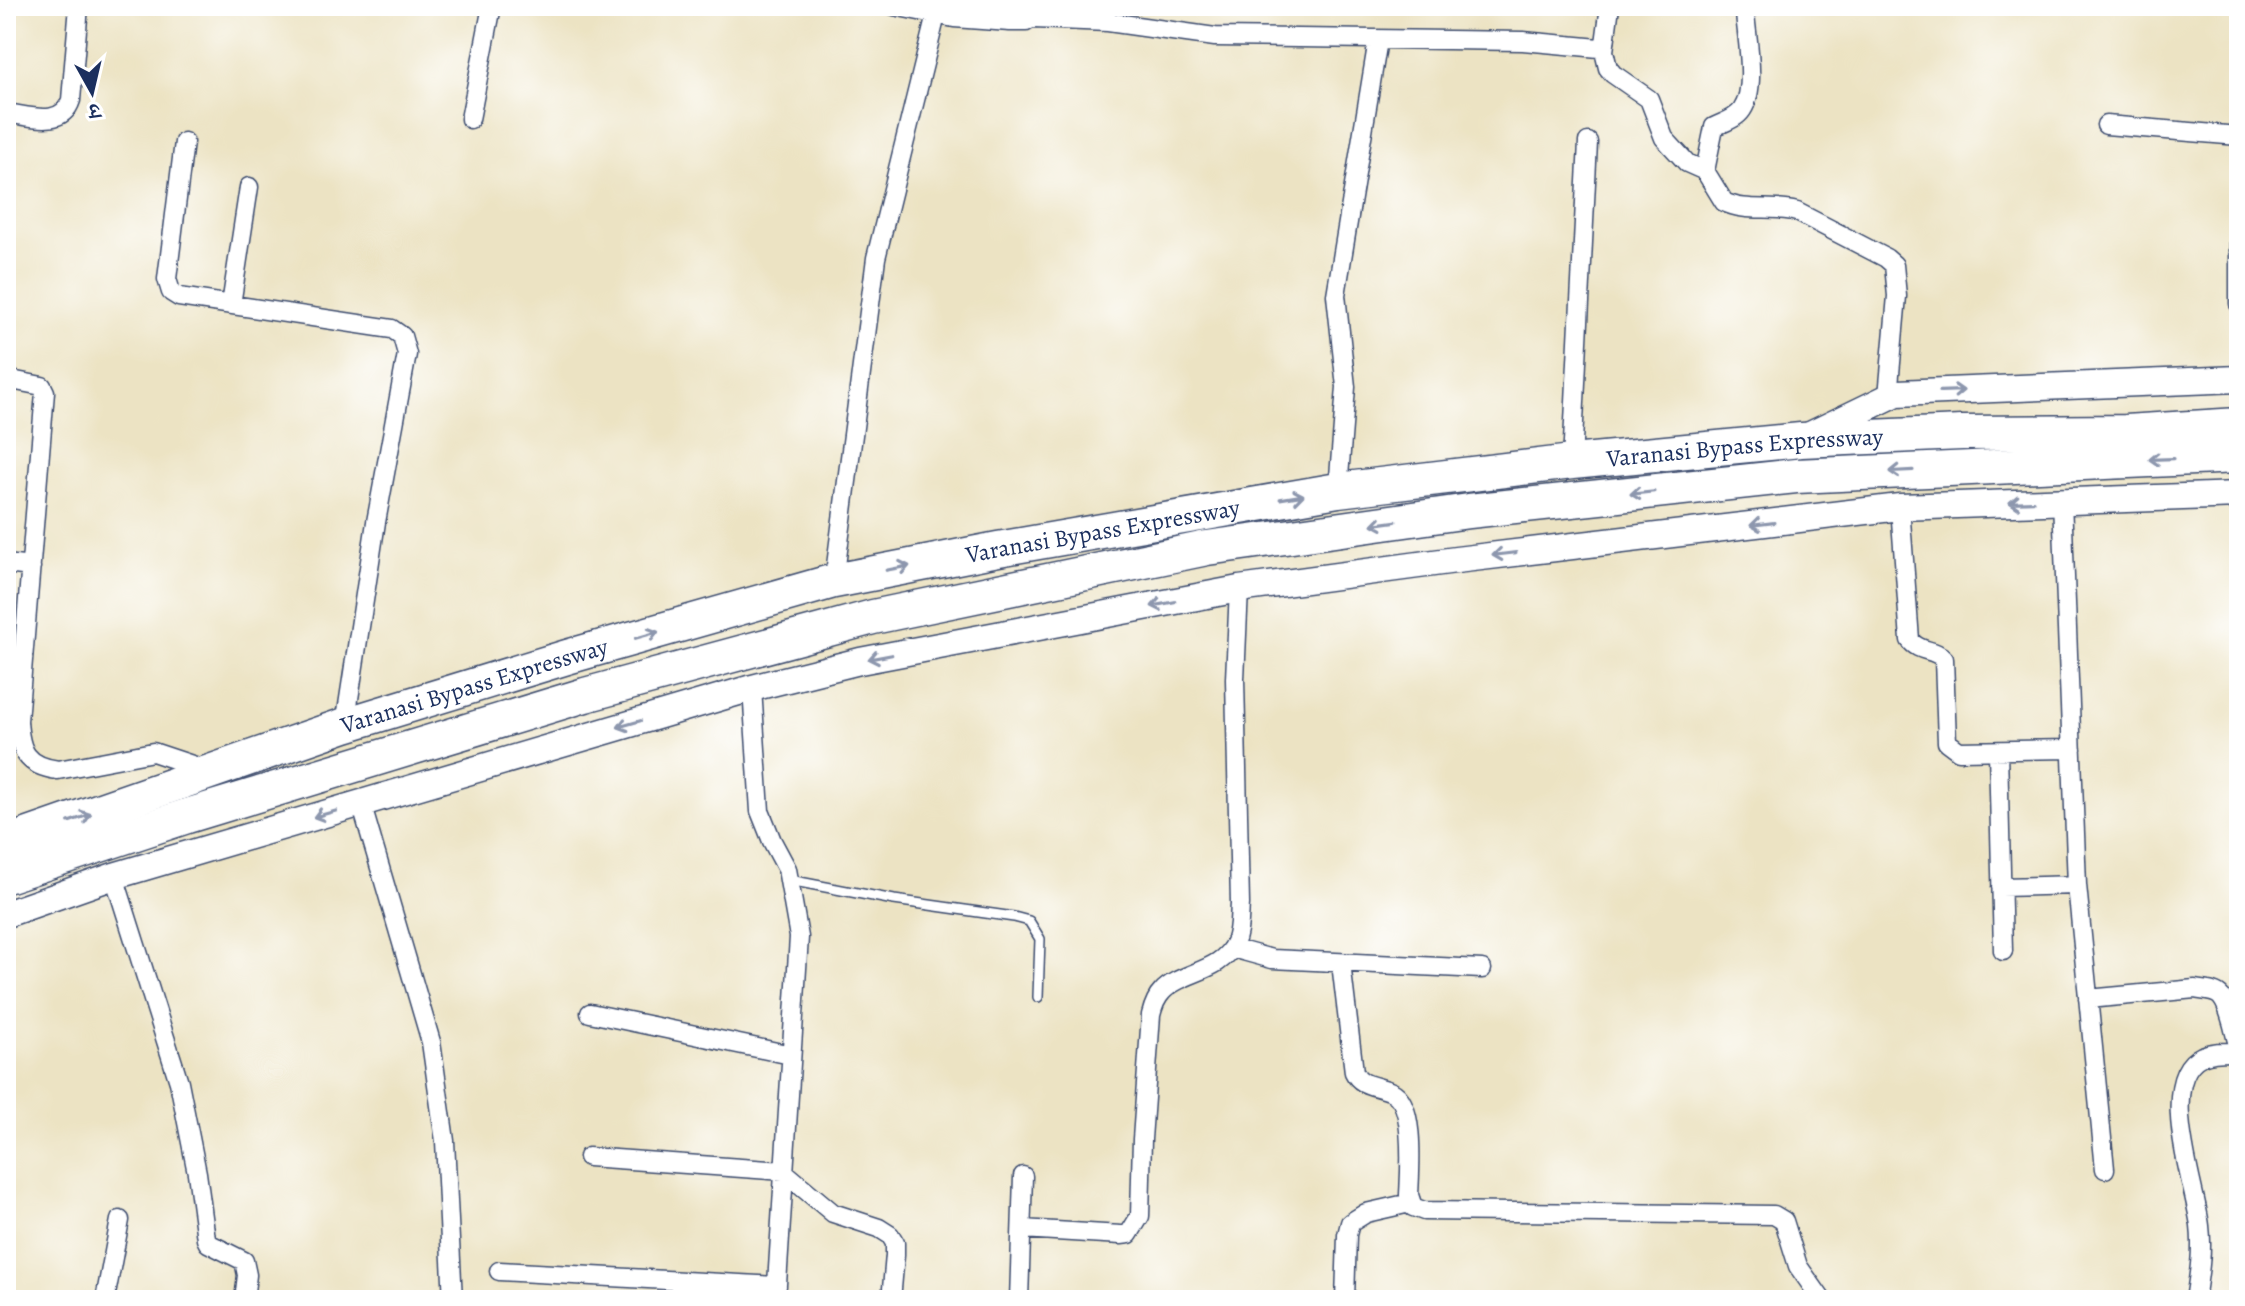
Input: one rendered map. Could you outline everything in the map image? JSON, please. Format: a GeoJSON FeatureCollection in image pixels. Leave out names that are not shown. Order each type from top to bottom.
{"type":"FeatureCollection","features":[{"type":"Feature","properties":{"kind":"highway","name":"Varanasi Bypass Expressway"},"geometry":{"type":"LineString","coordinates":[[6,843],[345,725],[567,657],[834,581],[1199,512],[1338,490],[1572,462],[1801,440],[1962,433],[2125,432],[2239,425]]}},
{"type":"Feature","properties":{"kind":"highway","name":"Varanasi Bypass Expressway"},"geometry":{"type":"LineString","coordinates":[[6,876],[187,816],[600,691],[873,617],[1207,548],[1469,511],[1796,476],[2239,456]]}},
{"type":"Feature","properties":{"kind":"street"},"geometry":{"type":"LineString","coordinates":[[6,113],[52,118],[61,117],[68,110],[79,6]]}},
{"type":"Feature","properties":{"kind":"street"},"geometry":{"type":"LineString","coordinates":[[470,119],[492,6]]}},
{"type":"Feature","properties":{"kind":"street"},"geometry":{"type":"LineString","coordinates":[[894,6],[936,15],[1010,22],[1026,22],[1038,12],[1215,37],[1523,41],[1604,51]]}},
{"type":"Feature","properties":{"kind":"street"},"geometry":{"type":"LineString","coordinates":[[1610,6],[1604,51],[1608,68],[1649,99],[1664,138],[1679,158],[1705,171],[1724,202],[1743,208],[1781,207],[1797,212],[1894,265],[1897,296],[1888,396]]}},
{"type":"Feature","properties":{"kind":"street"},"geometry":{"type":"LineString","coordinates":[[1705,171],[1714,127],[1735,117],[1748,98],[1749,64],[1742,6]]}},
{"type":"Feature","properties":{"kind":"street"},"geometry":{"type":"LineString","coordinates":[[834,581],[876,258],[936,15]]}},
{"type":"Feature","properties":{"kind":"street"},"geometry":{"type":"LineString","coordinates":[[1338,490],[1346,387],[1336,295],[1378,40]]}},
{"type":"Feature","properties":{"kind":"street"},"geometry":{"type":"LineString","coordinates":[[2106,125],[2239,136]]}},
{"type":"Feature","properties":{"kind":"street"},"geometry":{"type":"LineString","coordinates":[[184,142],[167,279],[171,292],[179,297],[392,329],[402,336],[407,354],[376,522],[345,725]]}},
{"type":"Feature","properties":{"kind":"street"},"geometry":{"type":"LineString","coordinates":[[1572,462],[1588,142]]}},
{"type":"Feature","properties":{"kind":"street"},"geometry":{"type":"LineString","coordinates":[[231,305],[249,187]]}},
{"type":"Feature","properties":{"kind":"street"},"geometry":{"type":"LineString","coordinates":[[2239,243],[2239,304]]}},
{"type":"Feature","properties":{"kind":"street"},"geometry":{"type":"LineString","coordinates":[[6,379],[42,386],[45,392],[18,721],[21,748],[26,756],[45,769],[58,770],[153,752],[213,772]]}},
{"type":"Feature","properties":{"kind":"street"},"geometry":{"type":"LineString","coordinates":[[1801,440],[1897,393],[2239,379]]}},
{"type":"Feature","properties":{"kind":"street"},"geometry":{"type":"LineString","coordinates":[[6,914],[114,876],[752,688],[860,661],[1239,589],[1900,507],[2239,495]]}},
{"type":"Feature","properties":{"kind":"street"},"geometry":{"type":"LineString","coordinates":[[2062,500],[2077,885],[2105,1169]]}},
{"type":"Feature","properties":{"kind":"street"},"geometry":{"type":"LineString","coordinates":[[1900,507],[1910,640],[1914,646],[1939,653],[1944,659],[1947,742],[1959,751],[2072,749]]}},
{"type":"Feature","properties":{"kind":"street"},"geometry":{"type":"LineString","coordinates":[[6,564],[31,567]]}},
{"type":"Feature","properties":{"kind":"street"},"geometry":{"type":"LineString","coordinates":[[1022,1229],[1121,1235],[1133,1230],[1140,1216],[1142,1139],[1151,1015],[1155,1003],[1163,990],[1205,970],[1232,948],[1237,938],[1240,904],[1235,679],[1239,589]]}},
{"type":"Feature","properties":{"kind":"street"},"geometry":{"type":"LineString","coordinates":[[499,1271],[776,1293],[799,937],[789,880],[760,811],[752,688]]}},
{"type":"Feature","properties":{"kind":"street"},"geometry":{"type":"LineString","coordinates":[[1998,751],[2003,951]]}},
{"type":"Feature","properties":{"kind":"street"},"geometry":{"type":"LineString","coordinates":[[361,803],[431,1042],[445,1141],[453,1300]]}},
{"type":"Feature","properties":{"kind":"street"},"geometry":{"type":"LineString","coordinates":[[114,876],[179,1082],[206,1239],[208,1243],[244,1261],[247,1275],[244,1300]]}},
{"type":"Feature","properties":{"kind":"street"},"geometry":{"type":"LineString","coordinates":[[2001,887],[2077,885]]}},
{"type":"Feature","properties":{"kind":"street"},"geometry":{"type":"LineString","coordinates":[[1232,948],[1272,959],[1482,969]]}},
{"type":"Feature","properties":{"kind":"street"},"geometry":{"type":"LineString","coordinates":[[1341,963],[1354,1072],[1361,1082],[1397,1095],[1407,1111],[1410,1203],[1413,1207],[1424,1211],[1774,1215],[1784,1221],[1798,1266],[1822,1300]]}},
{"type":"Feature","properties":{"kind":"street"},"geometry":{"type":"LineString","coordinates":[[2088,999],[2195,989],[2213,992],[2221,997],[2226,1008],[2239,1050],[2201,1057],[2190,1066],[2184,1080],[2180,1131],[2202,1245],[2195,1300]]}},
{"type":"Feature","properties":{"kind":"street"},"geometry":{"type":"LineString","coordinates":[[590,1013],[791,1055]]}},
{"type":"Feature","properties":{"kind":"street"},"geometry":{"type":"LineString","coordinates":[[588,1157],[783,1171],[833,1213],[879,1228],[890,1235],[895,1243],[891,1300]]}},
{"type":"Feature","properties":{"kind":"street"},"geometry":{"type":"LineString","coordinates":[[1019,1300],[1023,1176]]}},
{"type":"Feature","properties":{"kind":"street"},"geometry":{"type":"LineString","coordinates":[[1345,1300],[1350,1223],[1366,1213],[1410,1203]]}},
{"type":"Feature","properties":{"kind":"street"},"geometry":{"type":"LineString","coordinates":[[105,1300],[120,1220]]}},
{"type":"Feature","properties":{"kind":"lane"},"geometry":{"type":"LineString","coordinates":[[789,880],[1029,921],[1040,939],[1038,997]]}}]}
